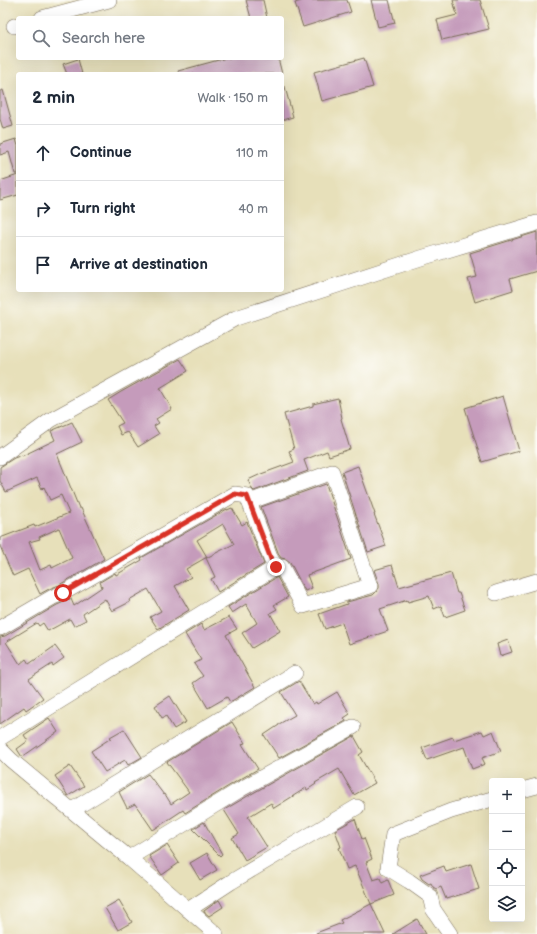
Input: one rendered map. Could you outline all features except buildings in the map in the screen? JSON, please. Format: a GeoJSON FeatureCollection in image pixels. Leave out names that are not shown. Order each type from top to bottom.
{"type":"FeatureCollection","features":[{"type":"Feature","properties":{"kind":"street"},"geometry":{"type":"LineString","coordinates":[[49,16],[109,0]]}},
{"type":"Feature","properties":{"kind":"street"},"geometry":{"type":"LineString","coordinates":[[0,457],[51,420],[236,318],[421,258],[537,223]]}},
{"type":"Feature","properties":{"kind":"street"},"geometry":{"type":"LineString","coordinates":[[0,738],[276,567],[282,567],[303,606],[370,586],[332,472],[249,502]]}},
{"type":"Feature","properties":{"kind":"street"},"geometry":{"type":"LineString","coordinates":[[0,628],[235,494],[247,496],[271,559],[276,567]]}},
{"type":"Feature","properties":{"kind":"street"},"geometry":{"type":"LineString","coordinates":[[496,593],[537,581]]}},
{"type":"Feature","properties":{"kind":"street"},"geometry":{"type":"LineString","coordinates":[[72,810],[295,673]]}},
{"type":"Feature","properties":{"kind":"street"},"geometry":{"type":"LineString","coordinates":[[129,858],[241,789],[353,727]]}},
{"type":"Feature","properties":{"kind":"street"},"geometry":{"type":"LineString","coordinates":[[0,749],[216,934]]}},
{"type":"Feature","properties":{"kind":"street"},"geometry":{"type":"LineString","coordinates":[[525,789],[537,786]]}},
{"type":"Feature","properties":{"kind":"street"},"geometry":{"type":"LineString","coordinates":[[450,934],[433,908],[430,896],[388,868],[393,834],[451,811],[489,800]]}},
{"type":"Feature","properties":{"kind":"street"},"geometry":{"type":"LineString","coordinates":[[188,910],[231,882],[357,807]]}},
{"type":"Feature","properties":{"kind":"route"},"geometry":{"type":"LineString","coordinates":[[63,593],[235,494],[247,496],[271,559],[276,567]]}}]}
